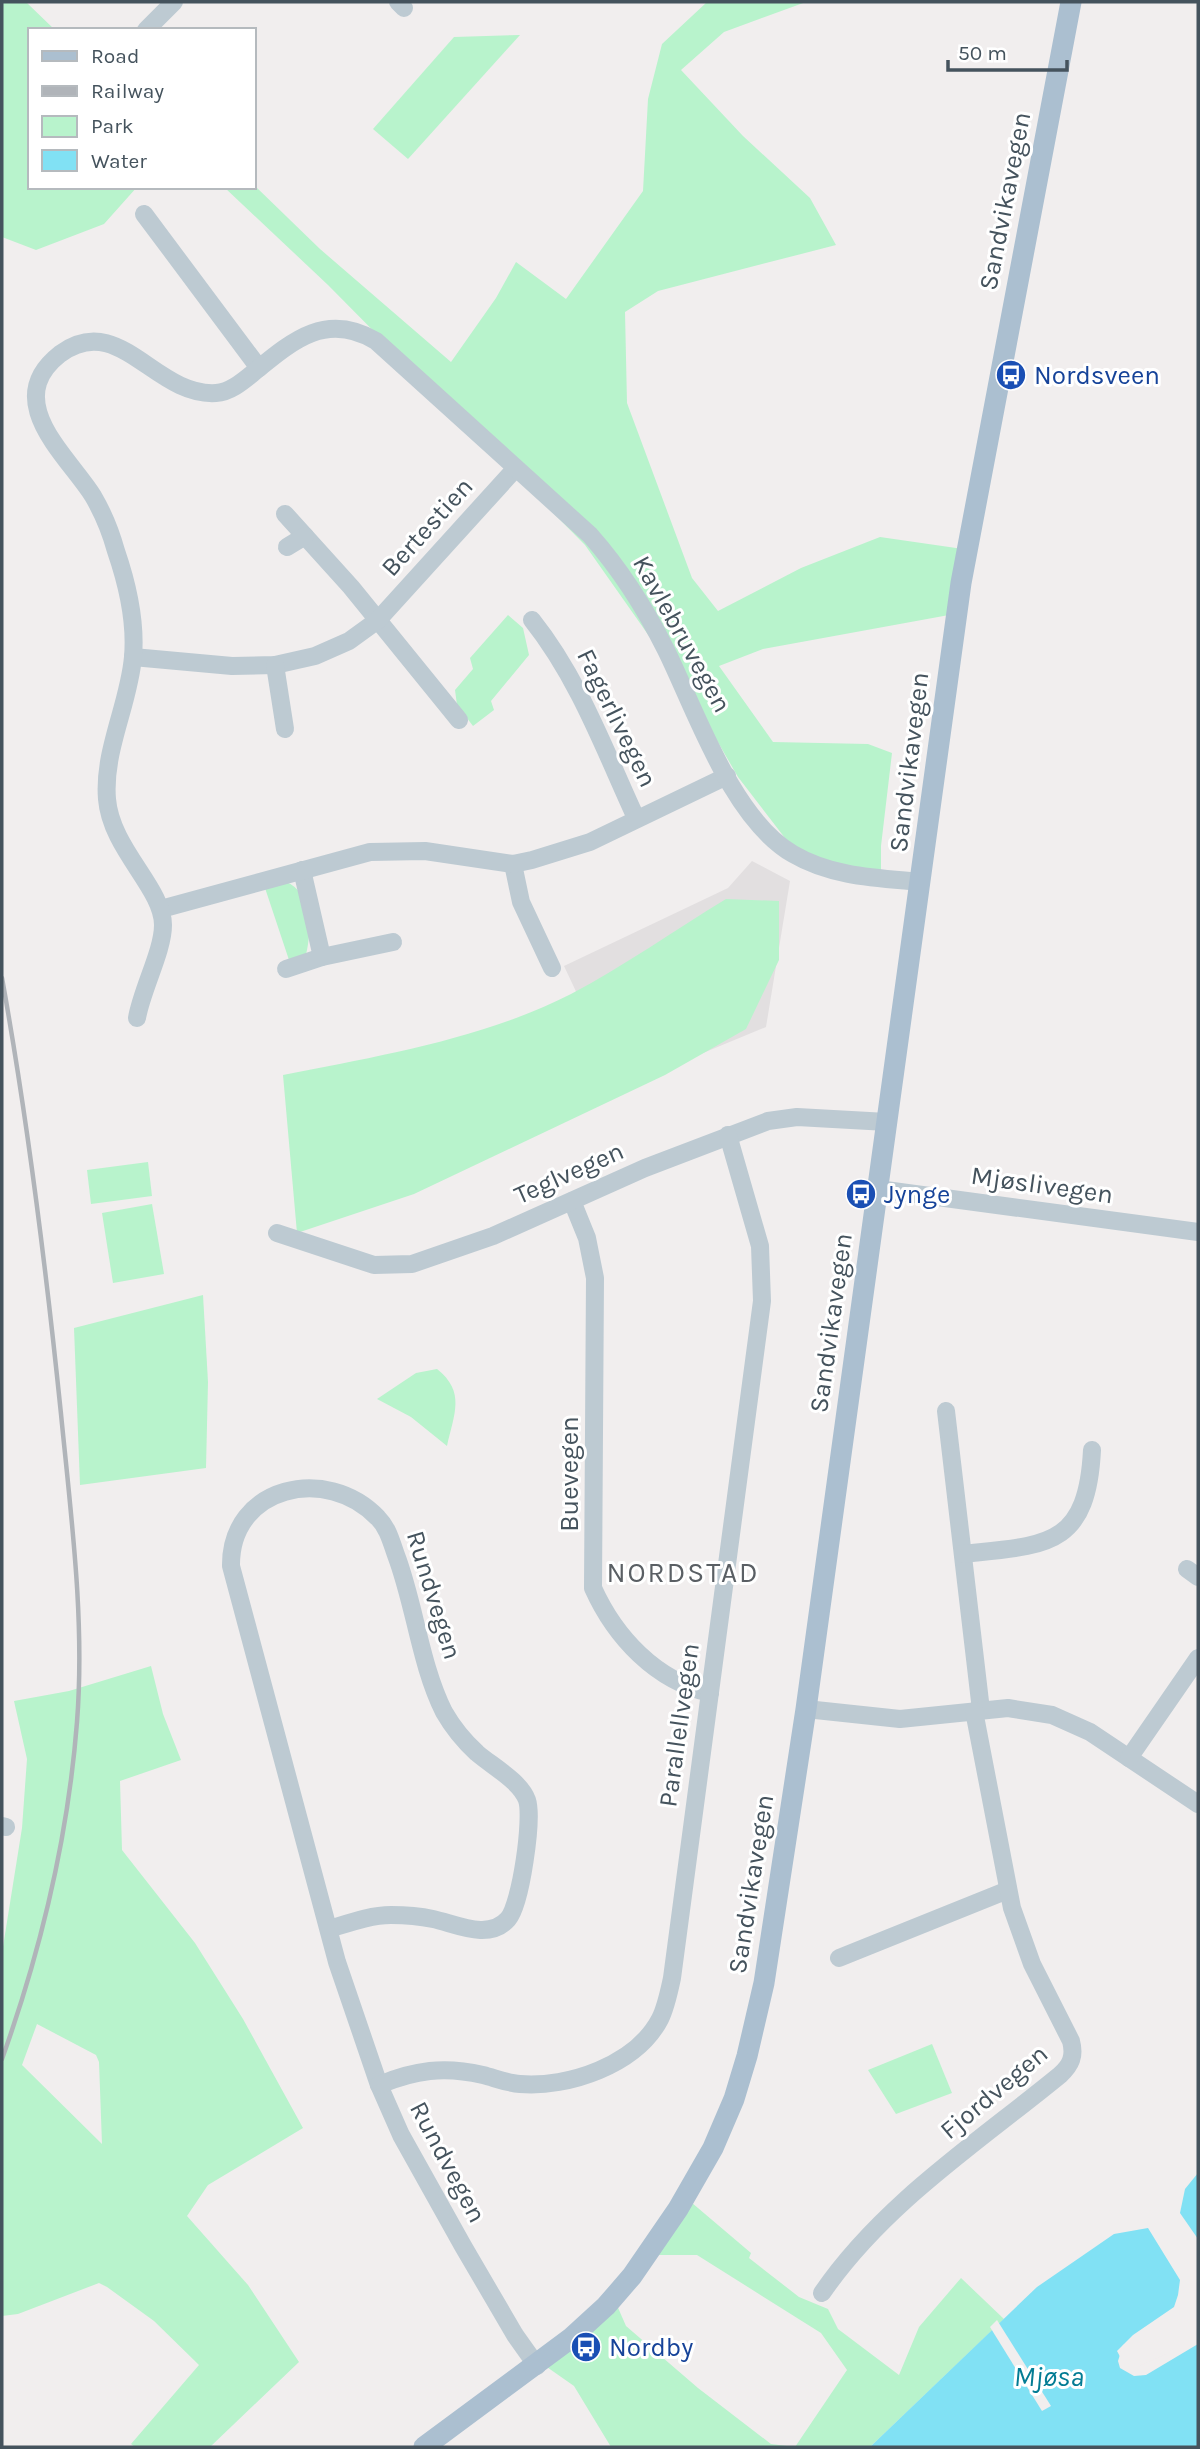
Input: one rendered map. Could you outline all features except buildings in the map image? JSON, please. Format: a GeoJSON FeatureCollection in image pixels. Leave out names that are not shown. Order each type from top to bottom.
{"type":"FeatureCollection","features":[{"type":"Feature","properties":{"kind":"main road","name":"Sandvikavegen"},"geometry":{"type":"LineString","coordinates":[[424,2447],[537,2365],[591,2321],[642,2263],[678,2209],[723,2125],[744,2066],[761,1997],[806,1709],[961,583],[1072,2]]}},
{"type":"Feature","properties":{"kind":"street"},"geometry":{"type":"LineString","coordinates":[[148,28],[174,2]]}},
{"type":"Feature","properties":{"kind":"street"},"geometry":{"type":"LineString","coordinates":[[144,214],[260,368]]}},
{"type":"Feature","properties":{"kind":"street","name":"Kavlebruvegen"},"geometry":{"type":"LineString","coordinates":[[161,909],[115,835],[106,799],[108,773],[133,657],[125,577],[113,540],[93,497],[41,425],[37,408],[40,383],[59,355],[83,343],[96,341],[122,349],[172,384],[187,391],[219,393],[236,386],[307,334],[333,328],[357,331],[383,347],[590,535],[624,576],[665,648],[727,776],[759,827],[791,853],[833,871],[921,882]]}},
{"type":"Feature","properties":{"kind":"street","name":"Bertestien"},"geometry":{"type":"LineString","coordinates":[[133,657],[232,666],[275,665],[315,656],[349,641],[377,620],[515,469]]}},
{"type":"Feature","properties":{"kind":"street","name":"Bertestien"},"geometry":{"type":"LineString","coordinates":[[285,514],[459,720]]}},
{"type":"Feature","properties":{"kind":"street"},"geometry":{"type":"LineString","coordinates":[[287,547],[305,536]]}},
{"type":"Feature","properties":{"kind":"street","name":"Fagerlivegen"},"geometry":{"type":"LineString","coordinates":[[532,620],[542,645],[597,730],[636,818]]}},
{"type":"Feature","properties":{"kind":"street"},"geometry":{"type":"LineString","coordinates":[[275,665],[285,729]]}},
{"type":"Feature","properties":{"kind":"street","name":"Fagerlivegen"},"geometry":{"type":"LineString","coordinates":[[161,909],[357,855],[394,850],[425,851],[513,864],[562,853],[727,776]]}},
{"type":"Feature","properties":{"kind":"street"},"geometry":{"type":"LineString","coordinates":[[513,864],[521,902],[552,968]]}},
{"type":"Feature","properties":{"kind":"street"},"geometry":{"type":"LineString","coordinates":[[302,870],[322,957]]}},
{"type":"Feature","properties":{"kind":"street"},"geometry":{"type":"LineString","coordinates":[[137,1018],[162,933],[161,909]]}},
{"type":"Feature","properties":{"kind":"street"},"geometry":{"type":"LineString","coordinates":[[286,969],[322,957],[393,942]]}},
{"type":"Feature","properties":{"kind":"street","name":"Teglvegen"},"geometry":{"type":"LineString","coordinates":[[277,1233],[374,1265],[402,1265],[493,1236],[728,1135],[768,1122],[797,1117],[887,1122]]}},
{"type":"Feature","properties":{"kind":"street","name":"Parallellvegen"},"geometry":{"type":"LineString","coordinates":[[379,2085],[406,2074],[444,2068],[516,2084],[541,2085],[575,2079],[610,2064],[633,2050],[651,2032],[662,2013],[672,1978],[762,1301],[760,1246],[728,1135]]}},
{"type":"Feature","properties":{"kind":"street","name":"Mjøslivegen"},"geometry":{"type":"LineString","coordinates":[[878,1189],[1198,1232]]}},
{"type":"Feature","properties":{"kind":"street","name":"Buevegen"},"geometry":{"type":"LineString","coordinates":[[572,1201],[587,1238],[596,1278],[593,1588],[608,1618],[631,1648],[671,1677],[710,1693]]}},
{"type":"Feature","properties":{"kind":"street","name":"Fjordvegen"},"geometry":{"type":"LineString","coordinates":[[821,2293],[847,2256],[896,2207],[1060,2075],[1071,2062],[1072,2040],[1032,1964],[1008,1890],[978,1710],[946,1411]]}},
{"type":"Feature","properties":{"kind":"street"},"geometry":{"type":"LineString","coordinates":[[962,1554],[1039,1544],[1073,1525],[1086,1502],[1092,1450]]}},
{"type":"Feature","properties":{"kind":"street","name":"Rundvegen"},"geometry":{"type":"LineString","coordinates":[[329,1929],[388,1915],[432,1918],[479,1930],[500,1925],[510,1917],[521,1880],[528,1809],[524,1794],[474,1750],[445,1714],[435,1692],[405,1579],[387,1530],[367,1508],[345,1495],[329,1489],[303,1488],[285,1491],[253,1511],[235,1537],[231,1550],[231,1566],[329,1929],[348,1999],[379,2085],[401,2135],[457,2235],[515,2335],[537,2365]]}},
{"type":"Feature","properties":{"kind":"street"},"geometry":{"type":"LineString","coordinates":[[1129,1758],[1198,1658]]}},
{"type":"Feature","properties":{"kind":"street"},"geometry":{"type":"LineString","coordinates":[[806,1709],[900,1719],[978,1710],[1022,1709],[1052,1715],[1090,1732],[1198,1804]]}},
{"type":"Feature","properties":{"kind":"street"},"geometry":{"type":"LineString","coordinates":[[839,1958],[1008,1890]]}},
{"type":"Feature","properties":{"kind":"shaded area"},"geometry":{"type":"Polygon","coordinates":[[[752,861],[790,881],[766,1027],[621,1087],[564,966],[728,888],[752,861]]]}},
{"type":"Feature","properties":{"kind":"green space"},"geometry":{"type":"Polygon","coordinates":[[[2,2],[27,3],[53,28],[28,28],[28,189],[135,189],[104,224],[36,250],[2,237],[2,2]]]}},
{"type":"Feature","properties":{"kind":"green space"},"geometry":{"type":"Polygon","coordinates":[[[707,2],[806,2],[724,32],[681,70],[743,136],[810,198],[836,245],[658,291],[625,312],[627,403],[692,578],[718,611],[801,568],[880,537],[963,549],[949,615],[763,649],[719,666],[773,742],[868,744],[892,753],[881,846],[881,883],[805,864],[738,777],[692,697],[585,545],[328,285],[226,189],[256,187],[320,249],[451,362],[496,298],[516,262],[566,299],[643,191],[648,99],[662,44],[707,2]]]}},
{"type":"Feature","properties":{"kind":"green space"},"geometry":{"type":"Polygon","coordinates":[[[520,35],[408,159],[373,129],[454,37],[520,35]]]}},
{"type":"Feature","properties":{"kind":"green space"},"geometry":{"type":"Polygon","coordinates":[[[508,615],[523,628],[529,655],[491,701],[494,710],[473,726],[457,705],[455,690],[473,669],[470,658],[508,615]]]}},
{"type":"Feature","properties":{"kind":"green space"},"geometry":{"type":"Polygon","coordinates":[[[286,882],[301,894],[309,924],[306,954],[289,960],[265,888],[286,882]]]}},
{"type":"Feature","properties":{"kind":"green space"},"geometry":{"type":"Polygon","coordinates":[[[726,899],[779,901],[779,960],[746,1029],[665,1075],[414,1194],[297,1233],[283,1075],[430,1044],[537,1010],[610,972],[726,899]]]}},
{"type":"Feature","properties":{"kind":"green space"},"geometry":{"type":"Polygon","coordinates":[[[148,1162],[152,1196],[91,1204],[87,1170],[148,1162]]]}},
{"type":"Feature","properties":{"kind":"green space"},"geometry":{"type":"Polygon","coordinates":[[[152,1204],[164,1274],[113,1283],[102,1213],[152,1204]]]}},
{"type":"Feature","properties":{"kind":"green space"},"geometry":{"type":"Polygon","coordinates":[[[203,1295],[208,1382],[206,1468],[80,1485],[74,1328],[203,1295]]]}},
{"type":"Feature","properties":{"kind":"green space"},"geometry":{"type":"Polygon","coordinates":[[[437,1369],[452,1386],[455,1395],[455,1414],[447,1446],[411,1417],[377,1399],[416,1373],[437,1369]]]}},
{"type":"Feature","properties":{"kind":"green space"},"geometry":{"type":"Polygon","coordinates":[[[151,1666],[163,1714],[181,1760],[120,1781],[122,1850],[195,1943],[243,2019],[303,2128],[208,2185],[187,2216],[248,2285],[299,2362],[210,2447],[135,2447],[131,2444],[199,2365],[154,2321],[107,2287],[99,2283],[18,2314],[2,2316],[2,1953],[22,1828],[27,1759],[14,1701],[69,1691],[151,1666]],[[37,2024],[22,2065],[102,2144],[99,2062],[96,2055],[37,2024]]]}},
{"type":"Feature","properties":{"kind":"green space"},"geometry":{"type":"Polygon","coordinates":[[[932,2044],[952,2093],[896,2114],[868,2070],[932,2044]]]}},
{"type":"Feature","properties":{"kind":"green space"},"geometry":{"type":"Polygon","coordinates":[[[685,2197],[751,2253],[749,2258],[799,2297],[828,2309],[838,2329],[899,2375],[919,2327],[961,2278],[1004,2319],[870,2447],[795,2447],[847,2370],[821,2333],[697,2255],[644,2255],[685,2197]]]}},
{"type":"Feature","properties":{"kind":"green space"},"geometry":{"type":"Polygon","coordinates":[[[612,2294],[626,2326],[698,2388],[771,2444],[795,2447],[611,2447],[574,2386],[544,2365],[612,2294]]]}},
{"type":"Feature","properties":{"kind":"water"},"geometry":{"type":"Polygon","coordinates":[[[1198,2173],[1198,2239],[1180,2213],[1185,2189],[1198,2173]]]}},
{"type":"Feature","properties":{"kind":"water","name":"Mjøsa"},"geometry":{"type":"Polygon","coordinates":[[[1148,2228],[1180,2280],[1178,2295],[1174,2307],[1133,2335],[1117,2351],[1125,2366],[1145,2366],[1164,2359],[1198,2335],[1198,2447],[870,2447],[1037,2287],[1114,2234],[1148,2228]]]}},
{"type":"Feature","properties":{"kind":"pier"},"geometry":{"type":"Polygon","coordinates":[[[997,2320],[1051,2406],[1042,2411],[990,2327],[997,2320]]]}},
{"type":"Feature","properties":{"kind":"pier"},"geometry":{"type":"Polygon","coordinates":[[[1198,2332],[1198,2344],[1146,2375],[1134,2376],[1120,2368],[1118,2361],[1121,2351],[1128,2363],[1139,2366],[1166,2354],[1198,2332]]]}},
{"type":"Feature","properties":{"kind":"railway"},"geometry":{"type":"LineString","coordinates":[[2,978],[28,1141],[49,1305],[73,1529],[79,1645],[77,1722],[60,1851],[29,1977],[2,2059]]}},
{"type":"Feature","properties":{"kind":"place","name":"Nordsveen"},"geometry":{"type":"Point","coordinates":[1011,375]}},
{"type":"Feature","properties":{"kind":"place","name":"Jynge"},"geometry":{"type":"Point","coordinates":[861,1194]}},
{"type":"Feature","properties":{"kind":"place","name":"Nordby"},"geometry":{"type":"Point","coordinates":[586,2347]}},
{"type":"Feature","properties":{"kind":"district","name":"NORDSTAD"},"geometry":{"type":"Point","coordinates":[683,1572]}}]}
